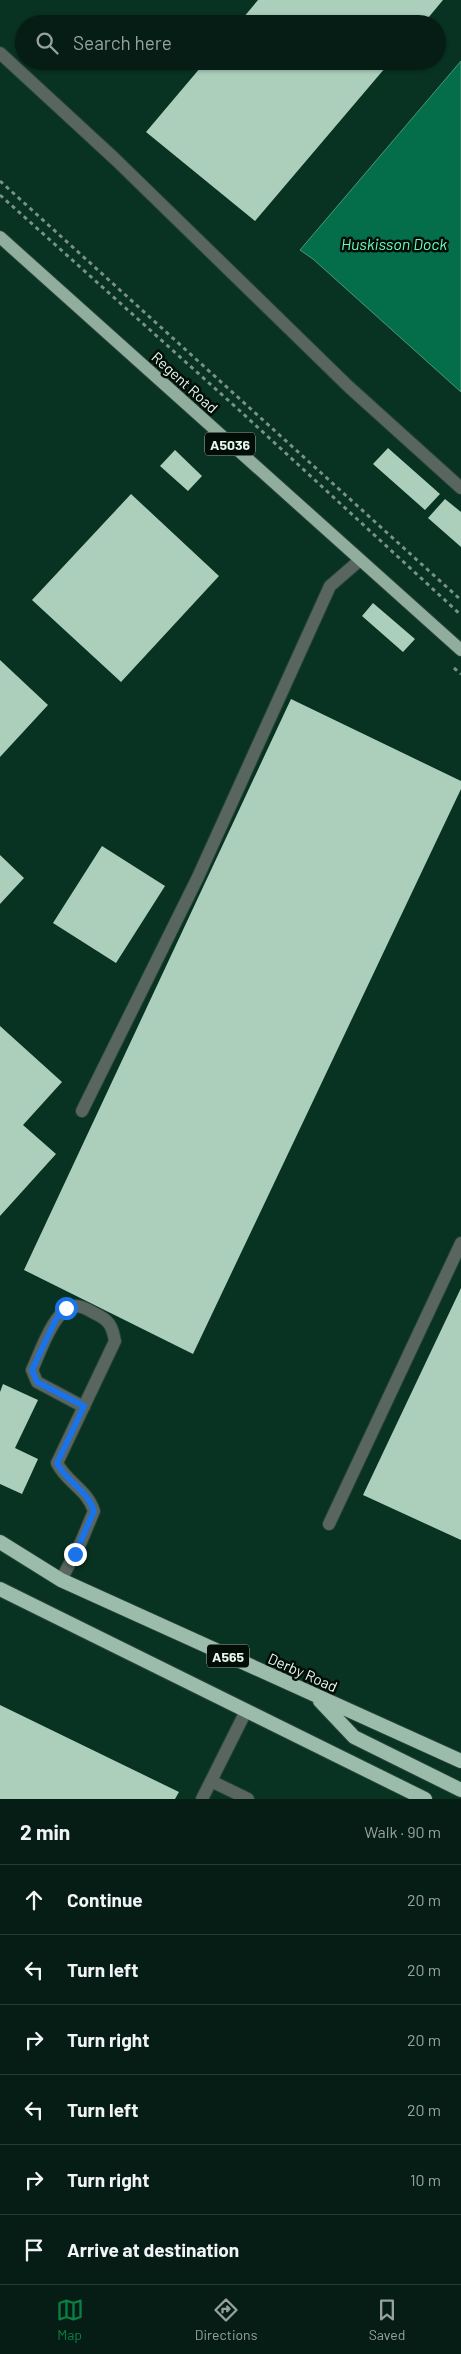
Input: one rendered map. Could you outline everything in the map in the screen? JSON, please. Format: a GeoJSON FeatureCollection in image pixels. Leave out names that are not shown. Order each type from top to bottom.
{"type":"FeatureCollection","features":[{"type":"Feature","properties":{"kind":"highway","name":"Derby Road"},"geometry":{"type":"LineString","coordinates":[[0,1542],[61,1580],[461,1762]]}},
{"type":"Feature","properties":{"kind":"highway","name":"A565"},"geometry":{"type":"LineString","coordinates":[[0,1589],[425,1799]]}},
{"type":"Feature","properties":{"kind":"highway"},"geometry":{"type":"LineString","coordinates":[[314,1695],[354,1737],[461,1790]]}},
{"type":"Feature","properties":{"kind":"main road","name":"Regent Road"},"geometry":{"type":"LineString","coordinates":[[0,237],[461,650]]}},
{"type":"Feature","properties":{"kind":"street"},"geometry":{"type":"LineString","coordinates":[[0,53],[15,67]]}},
{"type":"Feature","properties":{"kind":"street"},"geometry":{"type":"LineString","coordinates":[[19,70],[122,165],[349,387],[461,488]]}},
{"type":"Feature","properties":{"kind":"street"},"geometry":{"type":"LineString","coordinates":[[82,1110],[198,877],[330,586],[360,560]]}},
{"type":"Feature","properties":{"kind":"street"},"geometry":{"type":"LineString","coordinates":[[329,1524],[461,1243]]}},
{"type":"Feature","properties":{"kind":"street"},"geometry":{"type":"LineString","coordinates":[[61,1580],[94,1511],[90,1498],[63,1475],[57,1463],[115,1341],[113,1328],[107,1319],[78,1305],[66,1308],[56,1319],[32,1370],[37,1382],[84,1406]]}},
{"type":"Feature","properties":{"kind":"street"},"geometry":{"type":"LineString","coordinates":[[202,1799],[246,1711]]}},
{"type":"Feature","properties":{"kind":"street"},"geometry":{"type":"LineString","coordinates":[[211,1781],[248,1799]]}},
{"type":"Feature","properties":{"kind":"path"},"geometry":{"type":"LineString","coordinates":[[0,181],[461,600]]}},
{"type":"Feature","properties":{"kind":"path"},"geometry":{"type":"LineString","coordinates":[[0,195],[239,410],[461,615]]}},
{"type":"Feature","properties":{"kind":"shaded area"},"geometry":{"type":"Polygon","coordinates":[[[0,0],[461,0],[461,1799],[0,1799],[0,0]]]}},
{"type":"Feature","properties":{"kind":"water","name":"Huskisson Dock"},"geometry":{"type":"Polygon","coordinates":[[[461,61],[461,392],[313,259],[300,250],[461,61]]]}},
{"type":"Feature","properties":{"kind":"building"},"geometry":{"type":"Polygon","coordinates":[[[258,0],[443,0],[430,15],[246,15],[258,0]]]}},
{"type":"Feature","properties":{"kind":"building"},"geometry":{"type":"Polygon","coordinates":[[[198,70],[383,70],[255,221],[146,132],[198,70]]]}},
{"type":"Feature","properties":{"kind":"building"},"geometry":{"type":"Polygon","coordinates":[[[388,448],[440,494],[425,510],[373,464],[388,448]]]}},
{"type":"Feature","properties":{"kind":"building"},"geometry":{"type":"Polygon","coordinates":[[[175,450],[202,476],[188,491],[160,466],[175,450]]]}},
{"type":"Feature","properties":{"kind":"building"},"geometry":{"type":"Polygon","coordinates":[[[131,494],[219,576],[121,682],[32,600],[131,494]]]}},
{"type":"Feature","properties":{"kind":"building"},"geometry":{"type":"Polygon","coordinates":[[[445,499],[461,512],[461,547],[428,518],[445,499]]]}},
{"type":"Feature","properties":{"kind":"building"},"geometry":{"type":"Polygon","coordinates":[[[373,603],[415,639],[403,652],[362,616],[373,603]]]}},
{"type":"Feature","properties":{"kind":"building"},"geometry":{"type":"Polygon","coordinates":[[[0,660],[48,705],[0,757],[0,660]]]}},
{"type":"Feature","properties":{"kind":"building"},"geometry":{"type":"Polygon","coordinates":[[[291,699],[461,781],[461,789],[193,1354],[24,1270],[291,699]]]}},
{"type":"Feature","properties":{"kind":"building"},"geometry":{"type":"Polygon","coordinates":[[[102,846],[165,886],[116,963],[53,923],[102,846]]]}},
{"type":"Feature","properties":{"kind":"building"},"geometry":{"type":"Polygon","coordinates":[[[0,855],[24,878],[0,904],[0,855]]]}},
{"type":"Feature","properties":{"kind":"building"},"geometry":{"type":"Polygon","coordinates":[[[0,1026],[62,1082],[23,1125],[56,1154],[0,1216],[0,1026]]]}},
{"type":"Feature","properties":{"kind":"building"},"geometry":{"type":"Polygon","coordinates":[[[461,1288],[461,1540],[363,1495],[461,1288]]]}},
{"type":"Feature","properties":{"kind":"building"},"geometry":{"type":"Polygon","coordinates":[[[3,1384],[38,1400],[15,1448],[38,1459],[22,1494],[0,1484],[0,1392],[3,1384]]]}},
{"type":"Feature","properties":{"kind":"building"},"geometry":{"type":"Polygon","coordinates":[[[0,1705],[179,1792],[175,1799],[0,1799],[0,1705]]]}},
{"type":"Feature","properties":{"kind":"route"},"geometry":{"type":"LineString","coordinates":[[66,1308],[56,1319],[32,1370],[37,1382],[84,1406],[57,1463],[63,1475],[90,1498],[94,1511],[75,1554]]}}]}
